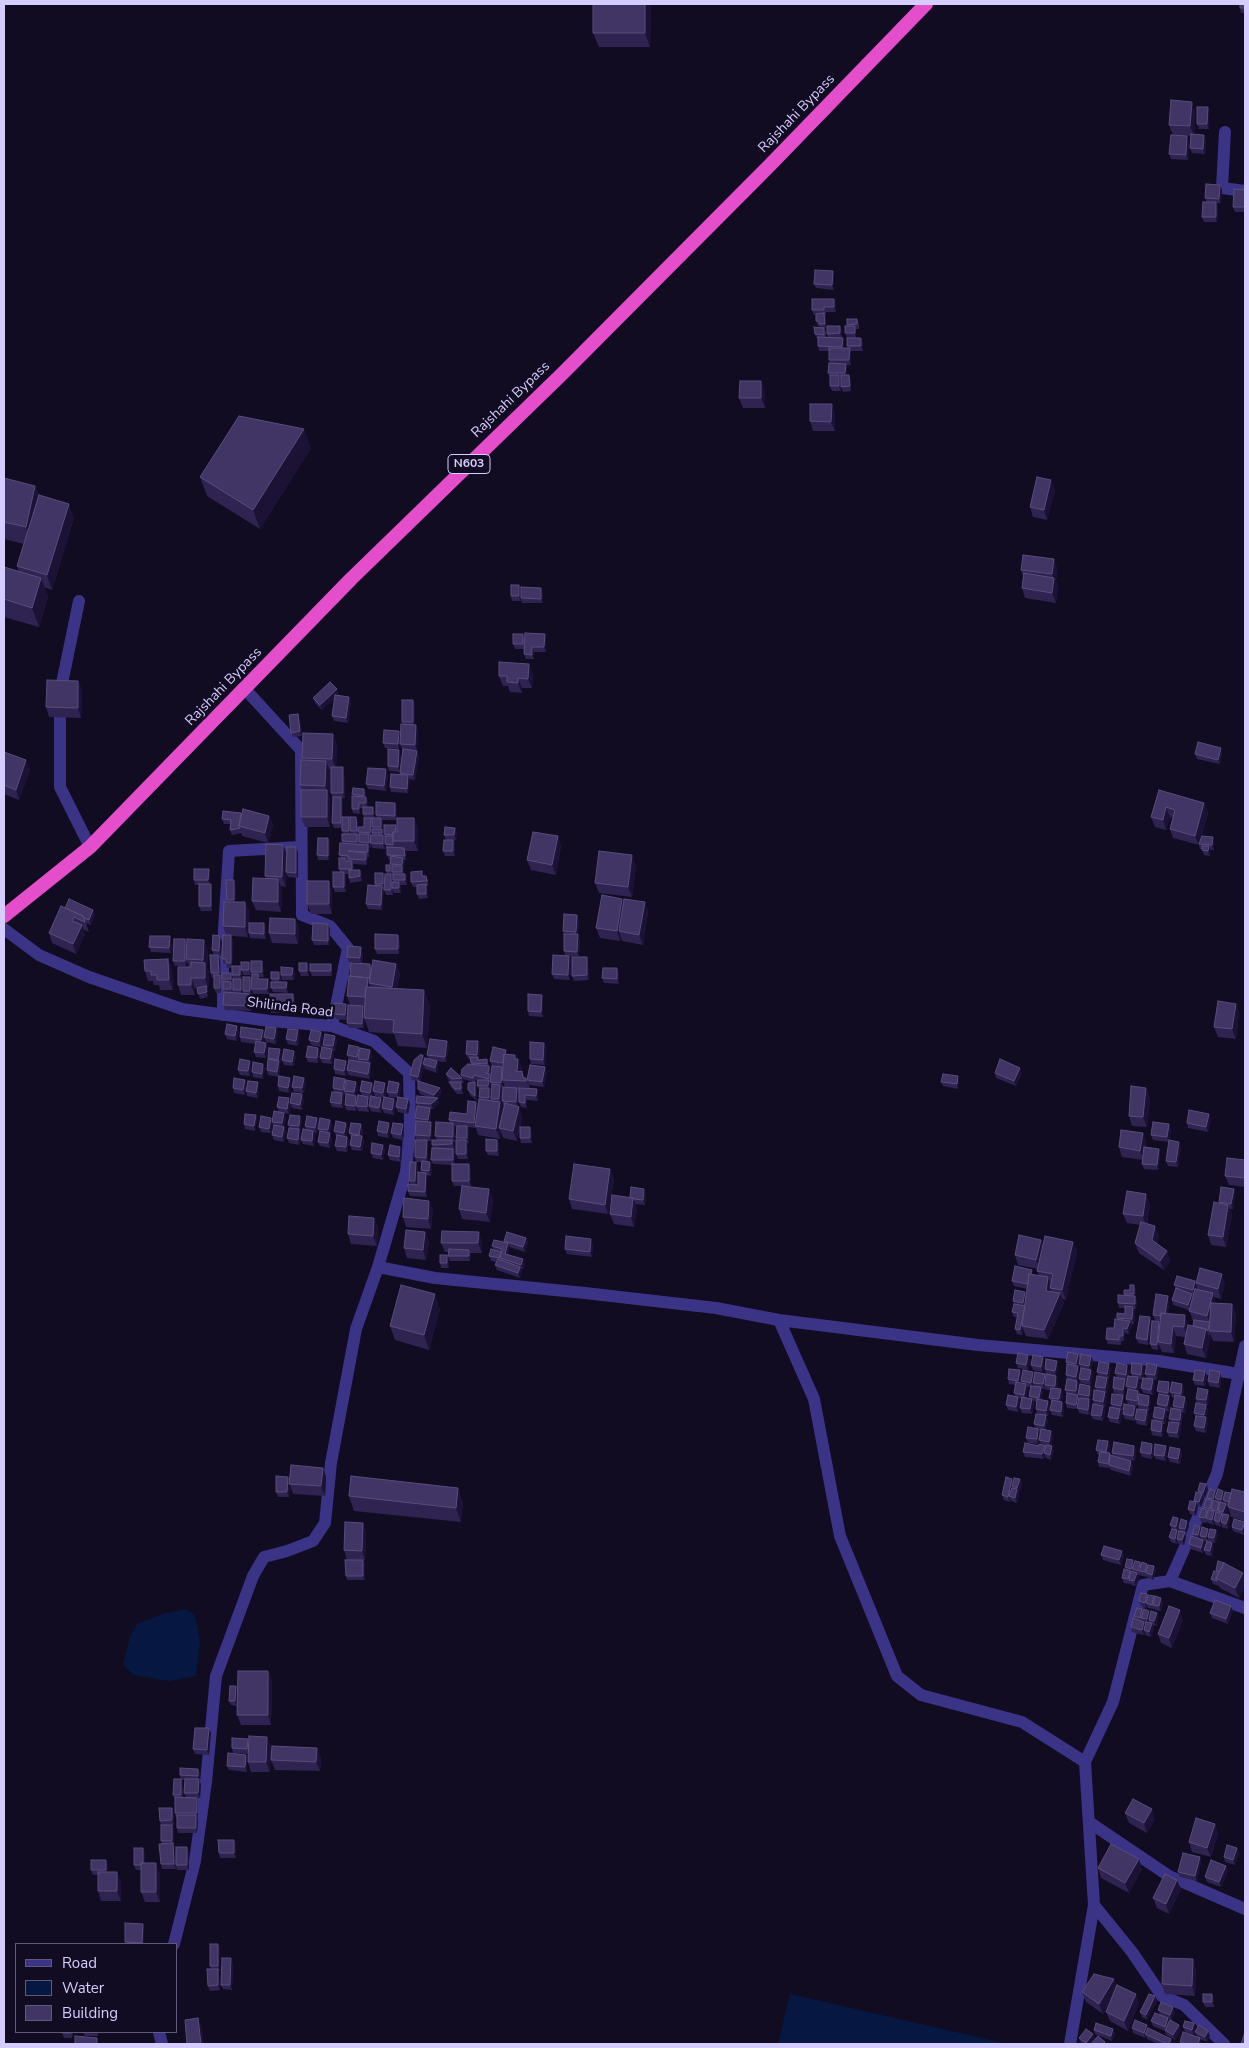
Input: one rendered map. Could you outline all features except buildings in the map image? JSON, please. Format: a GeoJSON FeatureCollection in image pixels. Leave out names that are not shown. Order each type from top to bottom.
{"type":"FeatureCollection","features":[{"type":"Feature","properties":{"kind":"highway","name":"Rajshahi Bypass"},"geometry":{"type":"LineString","coordinates":[[4,916],[90,847],[351,579],[562,374],[763,172],[926,4]]}},
{"type":"Feature","properties":{"kind":"street"},"geometry":{"type":"LineString","coordinates":[[1225,132],[1222,188],[1245,191]]}},
{"type":"Feature","properties":{"kind":"street"},"geometry":{"type":"LineString","coordinates":[[79,601],[60,692],[60,787],[90,847]]}},
{"type":"Feature","properties":{"kind":"street"},"geometry":{"type":"LineString","coordinates":[[245,689],[301,750],[300,847],[302,915],[330,926],[348,948],[332,1026]]}},
{"type":"Feature","properties":{"kind":"street"},"geometry":{"type":"LineString","coordinates":[[222,1014],[223,945],[229,851],[300,847]]}},
{"type":"Feature","properties":{"kind":"street","name":"Shilinda Road"},"geometry":{"type":"LineString","coordinates":[[4,929],[39,955],[89,977],[182,1009],[332,1026],[374,1041],[409,1072],[410,1126],[406,1172],[378,1267]]}},
{"type":"Feature","properties":{"kind":"street"},"geometry":{"type":"LineString","coordinates":[[174,1943],[195,1861],[206,1782],[216,1676],[253,1576],[264,1557],[313,1541],[325,1523],[332,1463],[356,1329],[378,1267],[435,1278],[716,1308],[779,1320],[978,1345],[1159,1362],[1242,1374]]}},
{"type":"Feature","properties":{"kind":"street"},"geometry":{"type":"LineString","coordinates":[[779,1320],[814,1399],[840,1536],[897,1676],[922,1695],[1022,1722],[1085,1762]]}},
{"type":"Feature","properties":{"kind":"street"},"geometry":{"type":"LineString","coordinates":[[1170,1581],[1217,1474],[1242,1374],[1245,1346]]}},
{"type":"Feature","properties":{"kind":"street"},"geometry":{"type":"LineString","coordinates":[[1070,2044],[1094,1905],[1085,1762],[1113,1702],[1143,1585],[1170,1581],[1245,1608]]}},
{"type":"Feature","properties":{"kind":"street"},"geometry":{"type":"LineString","coordinates":[[1089,1822],[1168,1876],[1245,1909]]}},
{"type":"Feature","properties":{"kind":"street"},"geometry":{"type":"LineString","coordinates":[[1094,1905],[1132,1952],[1162,1996],[1184,2004],[1224,2044]]}},
{"type":"Feature","properties":{"kind":"water"},"geometry":{"type":"Polygon","coordinates":[[[186,1609],[195,1616],[200,1641],[196,1676],[170,1681],[133,1675],[123,1664],[130,1637],[137,1624],[162,1614],[186,1609]]]}},
{"type":"Feature","properties":{"kind":"water"},"geometry":{"type":"Polygon","coordinates":[[[790,1994],[1008,2044],[778,2044],[790,1994]]]}}]}
